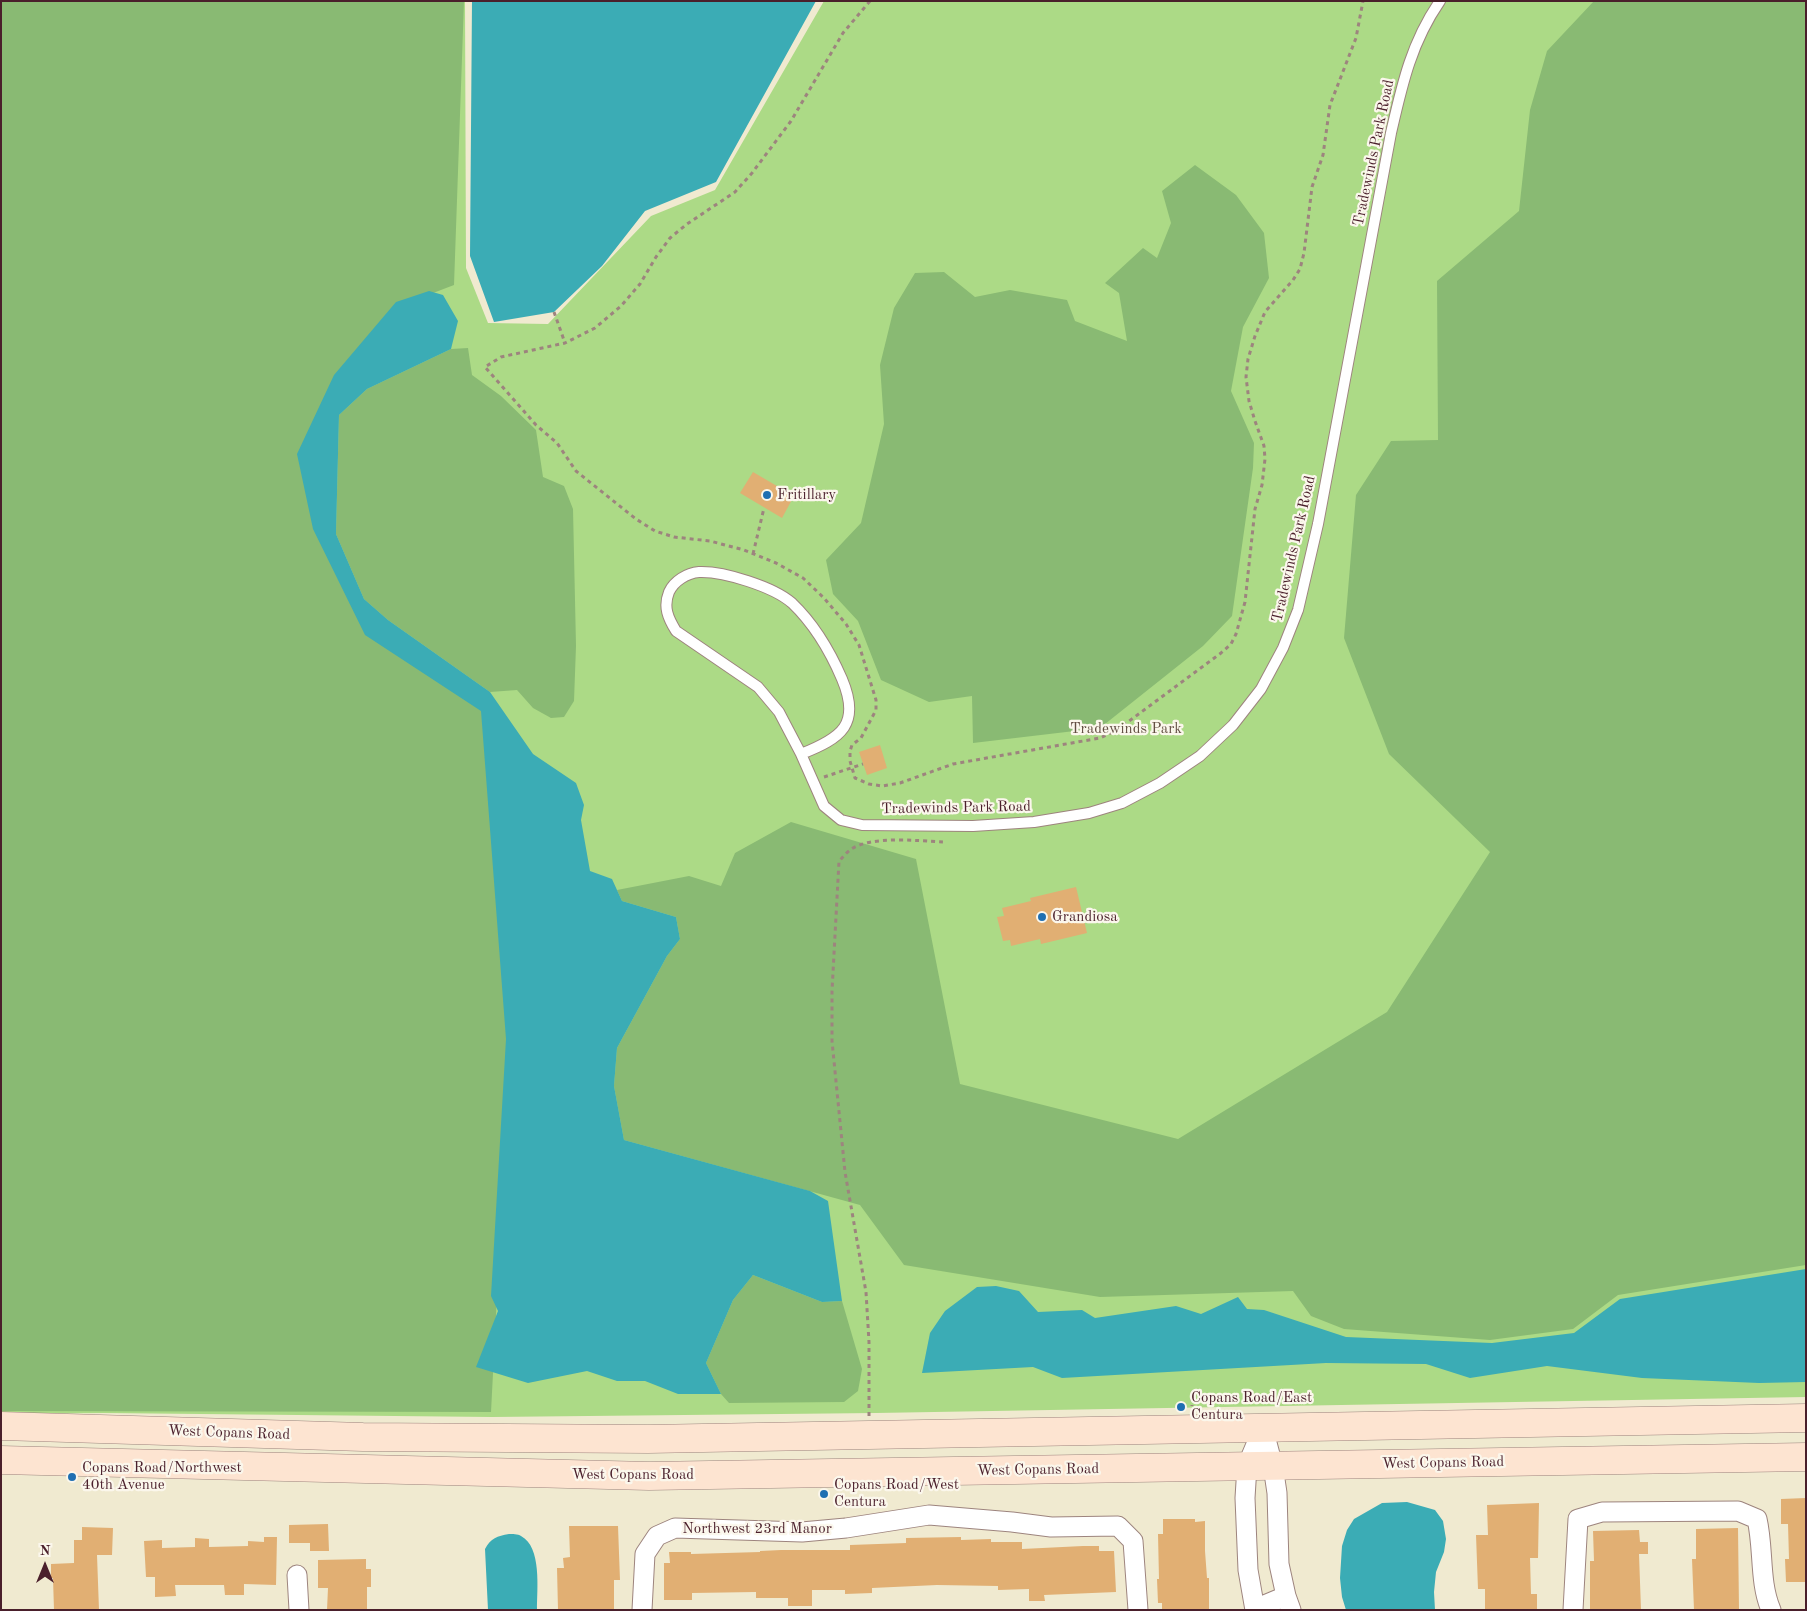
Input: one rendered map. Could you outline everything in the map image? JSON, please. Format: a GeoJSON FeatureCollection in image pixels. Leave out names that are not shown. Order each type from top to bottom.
{"type":"FeatureCollection","features":[{"type":"Feature","properties":{"kind":"main road","name":"West Copans Road"},"geometry":{"type":"LineString","coordinates":[[1,1426],[373,1437],[648,1439],[1806,1418]]}},
{"type":"Feature","properties":{"kind":"main road"},"geometry":{"type":"LineString","coordinates":[[794,1436],[794,1474]]}},
{"type":"Feature","properties":{"kind":"main road","name":"West Copans Road"},"geometry":{"type":"LineString","coordinates":[[1,1460],[649,1476],[1806,1457]]}},
{"type":"Feature","properties":{"kind":"street"},"geometry":{"type":"LineString","coordinates":[[1263,1428],[1273,1466],[1277,1493],[1279,1564],[1288,1603],[1255,1609],[1248,1570],[1245,1498],[1246,1466],[1263,1428]]}},
{"type":"Feature","properties":{"kind":"street"},"geometry":{"type":"LineString","coordinates":[[1573,1610],[1578,1518],[1602,1512],[1738,1511],[1757,1519],[1761,1537],[1765,1596],[1771,1610]]}},
{"type":"Feature","properties":{"kind":"street","name":"Northwest 23rd Manor"},"geometry":{"type":"LineString","coordinates":[[642,1610],[645,1554],[657,1536],[675,1528],[802,1532],[846,1528],[929,1515],[1051,1527],[1118,1526],[1132,1542],[1138,1610]]}},
{"type":"Feature","properties":{"kind":"street"},"geometry":{"type":"LineString","coordinates":[[297,1575],[299,1610]]}},
{"type":"Feature","properties":{"kind":"lane","name":"Tradewinds Park Road"},"geometry":{"type":"LineString","coordinates":[[801,754],[826,744],[839,735],[846,724],[850,710],[848,692],[838,668],[816,630],[791,602],[763,586],[723,575],[698,572],[682,577],[672,586],[666,600],[668,618],[676,631],[758,686],[779,712],[801,754],[824,806],[841,820],[862,825],[944,826],[1034,822],[1089,813],[1122,802],[1160,783],[1200,756],[1233,725],[1261,689],[1283,648],[1300,601],[1318,524],[1391,133],[1406,70],[1421,33],[1440,1]]}},
{"type":"Feature","properties":{"kind":"path"},"geometry":{"type":"LineString","coordinates":[[870,1],[843,33],[792,121],[752,173],[735,192],[687,224],[670,238],[640,284],[622,306],[595,328],[565,343],[500,357],[485,367],[536,425],[557,444],[576,471],[636,519],[655,531],[674,536],[710,541],[776,563],[803,578],[824,598],[846,624],[859,645],[876,700],[876,710],[861,738],[852,745],[850,750],[851,768],[855,778],[882,786],[900,783],[953,764],[1100,738],[1117,730],[1231,644],[1236,634],[1244,602],[1255,509],[1262,484],[1265,459],[1264,446],[1250,401],[1246,377],[1248,359],[1265,312],[1293,280],[1300,269],[1304,253],[1312,187],[1322,155],[1330,105],[1356,38],[1363,1]]}},
{"type":"Feature","properties":{"kind":"path"},"geometry":{"type":"LineString","coordinates":[[554,312],[565,343]]}},
{"type":"Feature","properties":{"kind":"path"},"geometry":{"type":"LineString","coordinates":[[753,554],[764,508]]}},
{"type":"Feature","properties":{"kind":"path"},"geometry":{"type":"LineString","coordinates":[[812,782],[863,764]]}},
{"type":"Feature","properties":{"kind":"path"},"geometry":{"type":"LineString","coordinates":[[856,1435],[869,1416],[869,1342],[866,1292],[844,1172],[832,1041],[832,991],[839,861],[851,849],[871,842],[888,840],[943,842],[944,826]]}},
{"type":"Feature","properties":{"kind":"path"},"geometry":{"type":"LineString","coordinates":[[1192,1397],[1192,1406]]}},
{"type":"Feature","properties":{"kind":"green space","name":"Tradewinds Park"},"geometry":{"type":"Polygon","coordinates":[[[1,1],[465,1],[466,268],[488,323],[548,324],[651,216],[715,190],[824,1],[1806,1],[1806,1397],[876,1413],[492,1417],[103,1413],[1,1414],[1,1]]]}},
{"type":"Feature","properties":{"kind":"green space"},"geometry":{"type":"Polygon","coordinates":[[[1,1],[464,1],[454,285],[399,306],[303,456],[370,632],[486,709],[510,1043],[491,1412],[1,1411],[1,1]]]}},
{"type":"Feature","properties":{"kind":"green space"},"geometry":{"type":"Polygon","coordinates":[[[1594,1],[1806,1],[1806,1265],[1618,1295],[1573,1329],[1490,1340],[1344,1329],[1311,1316],[1293,1291],[1100,1297],[904,1265],[860,1205],[624,1140],[614,1086],[617,1048],[667,956],[680,939],[676,917],[622,901],[617,890],[689,876],[721,886],[735,853],[791,822],[916,859],[960,1084],[1178,1139],[1387,1012],[1490,852],[1389,754],[1344,638],[1356,495],[1391,441],[1438,440],[1437,281],[1519,211],[1530,110],[1547,51],[1594,1]]]}},
{"type":"Feature","properties":{"kind":"green space"},"geometry":{"type":"Polygon","coordinates":[[[1195,165],[1236,195],[1264,233],[1269,278],[1243,327],[1231,391],[1254,443],[1253,468],[1232,616],[1203,646],[1100,728],[973,743],[972,696],[929,702],[881,680],[858,621],[833,594],[826,560],[861,523],[884,424],[880,365],[894,308],[915,273],[944,272],[975,297],[1010,290],[1067,300],[1075,321],[1127,341],[1119,293],[1105,283],[1143,248],[1157,258],[1171,223],[1162,191],[1195,165]]]}},
{"type":"Feature","properties":{"kind":"green space"},"geometry":{"type":"Polygon","coordinates":[[[468,348],[472,375],[501,396],[536,430],[543,477],[564,486],[573,509],[576,646],[574,701],[564,717],[551,718],[533,708],[517,690],[490,692],[388,620],[364,599],[336,534],[339,415],[367,389],[451,349],[468,348]]]}},
{"type":"Feature","properties":{"kind":"green space"},"geometry":{"type":"Polygon","coordinates":[[[753,1275],[822,1302],[842,1301],[862,1369],[858,1391],[844,1402],[729,1403],[721,1394],[706,1363],[733,1300],[753,1275]]]}},
{"type":"Feature","properties":{"kind":"water"},"geometry":{"type":"Polygon","coordinates":[[[472,1],[816,1],[716,182],[645,211],[602,266],[554,312],[494,322],[470,256],[472,1]]]}},
{"type":"Feature","properties":{"kind":"water"},"geometry":{"type":"Polygon","coordinates":[[[429,291],[443,295],[458,321],[451,349],[367,389],[339,415],[336,534],[364,599],[388,620],[490,692],[533,754],[576,783],[584,805],[581,820],[590,871],[612,879],[622,901],[676,917],[680,939],[667,956],[617,1048],[614,1086],[624,1140],[810,1191],[828,1201],[842,1301],[822,1302],[753,1275],[733,1300],[706,1363],[721,1394],[678,1394],[645,1381],[617,1381],[587,1371],[528,1383],[476,1367],[498,1311],[491,1296],[506,1039],[481,711],[365,635],[313,529],[297,454],[334,375],[396,302],[429,291]]]}},
{"type":"Feature","properties":{"kind":"water"},"geometry":{"type":"Polygon","coordinates":[[[1806,1269],[1806,1382],[1759,1383],[1642,1378],[1547,1366],[1470,1378],[1426,1364],[1326,1363],[1062,1378],[1033,1367],[922,1373],[930,1333],[945,1311],[977,1287],[996,1286],[1019,1291],[1038,1312],[1082,1310],[1095,1318],[1176,1306],[1201,1314],[1238,1297],[1247,1309],[1264,1310],[1346,1337],[1492,1343],[1574,1333],[1620,1299],[1806,1269]]]}},
{"type":"Feature","properties":{"kind":"water"},"geometry":{"type":"Polygon","coordinates":[[[1407,1502],[1435,1510],[1443,1521],[1446,1539],[1444,1552],[1436,1572],[1435,1610],[1346,1610],[1342,1597],[1340,1578],[1342,1546],[1347,1530],[1354,1519],[1382,1503],[1407,1502]]]}},
{"type":"Feature","properties":{"kind":"water"},"geometry":{"type":"Polygon","coordinates":[[[509,1534],[521,1536],[528,1541],[532,1549],[537,1569],[537,1610],[488,1610],[485,1549],[495,1538],[509,1534]]]}},
{"type":"Feature","properties":{"kind":"building","name":"Fritillary"},"geometry":{"type":"Polygon","coordinates":[[[753,472],[794,496],[782,518],[740,493],[753,472]]]}},
{"type":"Feature","properties":{"kind":"building"},"geometry":{"type":"Polygon","coordinates":[[[880,745],[887,768],[867,775],[859,752],[880,745]]]}},
{"type":"Feature","properties":{"kind":"building","name":"Grandiosa"},"geometry":{"type":"Polygon","coordinates":[[[1076,887],[1087,933],[1041,944],[1040,939],[1011,946],[1010,940],[1003,941],[997,917],[1004,916],[1002,908],[1031,901],[1030,898],[1076,887]]]}},
{"type":"Feature","properties":{"kind":"building"},"geometry":{"type":"Polygon","coordinates":[[[1806,1498],[1806,1582],[1786,1582],[1785,1559],[1789,1559],[1788,1524],[1781,1524],[1781,1499],[1806,1498]]]}},
{"type":"Feature","properties":{"kind":"building"},"geometry":{"type":"Polygon","coordinates":[[[1539,1503],[1538,1558],[1530,1558],[1531,1594],[1537,1594],[1537,1610],[1485,1610],[1485,1589],[1478,1589],[1476,1535],[1488,1535],[1487,1505],[1539,1503]]]}},
{"type":"Feature","properties":{"kind":"building"},"geometry":{"type":"Polygon","coordinates":[[[1163,1519],[1195,1519],[1195,1522],[1205,1521],[1209,1610],[1162,1610],[1162,1603],[1158,1603],[1158,1534],[1163,1534],[1163,1519]]]}},
{"type":"Feature","properties":{"kind":"building"},"geometry":{"type":"Polygon","coordinates":[[[328,1524],[329,1551],[310,1551],[310,1543],[289,1543],[289,1525],[328,1524]]]}},
{"type":"Feature","properties":{"kind":"building"},"geometry":{"type":"Polygon","coordinates":[[[569,1526],[618,1526],[620,1580],[614,1580],[614,1610],[558,1610],[557,1568],[564,1568],[563,1558],[570,1557],[569,1526]]]}},
{"type":"Feature","properties":{"kind":"building"},"geometry":{"type":"Polygon","coordinates":[[[82,1527],[113,1528],[112,1555],[97,1555],[99,1610],[54,1610],[51,1564],[74,1563],[74,1540],[82,1540],[82,1527]]]}},
{"type":"Feature","properties":{"kind":"building"},"geometry":{"type":"Polygon","coordinates":[[[1738,1528],[1739,1610],[1694,1610],[1692,1559],[1696,1559],[1696,1529],[1738,1528]]]}},
{"type":"Feature","properties":{"kind":"building"},"geometry":{"type":"Polygon","coordinates":[[[1639,1530],[1640,1542],[1648,1542],[1648,1554],[1639,1554],[1641,1610],[1590,1610],[1590,1561],[1594,1561],[1593,1531],[1639,1530]]]}},
{"type":"Feature","properties":{"kind":"building"},"geometry":{"type":"Polygon","coordinates":[[[264,1537],[277,1537],[276,1585],[244,1584],[244,1595],[225,1595],[224,1585],[175,1585],[176,1596],[155,1597],[155,1577],[146,1577],[144,1541],[162,1540],[162,1548],[195,1547],[195,1538],[209,1539],[209,1547],[248,1546],[248,1541],[264,1542],[264,1537]]]}},
{"type":"Feature","properties":{"kind":"building"},"geometry":{"type":"Polygon","coordinates":[[[961,1537],[961,1540],[991,1539],[991,1542],[1022,1542],[1022,1549],[1099,1546],[1099,1551],[1114,1551],[1116,1592],[1044,1595],[1045,1601],[1029,1601],[1029,1589],[998,1590],[998,1586],[937,1585],[872,1588],[872,1593],[845,1594],[845,1590],[812,1590],[812,1606],[788,1606],[788,1598],[756,1598],[756,1592],[692,1593],[692,1600],[664,1600],[664,1563],[670,1563],[669,1552],[691,1552],[691,1554],[781,1550],[850,1550],[850,1545],[906,1543],[906,1538],[961,1537]]]}},
{"type":"Feature","properties":{"kind":"building"},"geometry":{"type":"Polygon","coordinates":[[[366,1559],[366,1569],[371,1569],[371,1587],[367,1587],[367,1610],[327,1610],[328,1588],[318,1588],[318,1560],[366,1559]]]}},
{"type":"Feature","properties":{"kind":"place","name":"Fritillary"},"geometry":{"type":"Point","coordinates":[767,495]}},
{"type":"Feature","properties":{"kind":"place","name":"Grandiosa"},"geometry":{"type":"Point","coordinates":[1042,917]}},
{"type":"Feature","properties":{"kind":"place","name":"Copans Road/East Centura"},"geometry":{"type":"Point","coordinates":[1181,1407]}},
{"type":"Feature","properties":{"kind":"place","name":"Copans Road/Northwest 40th Avenue"},"geometry":{"type":"Point","coordinates":[72,1477]}},
{"type":"Feature","properties":{"kind":"place","name":"Copans Road/West Centura"},"geometry":{"type":"Point","coordinates":[824,1494]}}]}
